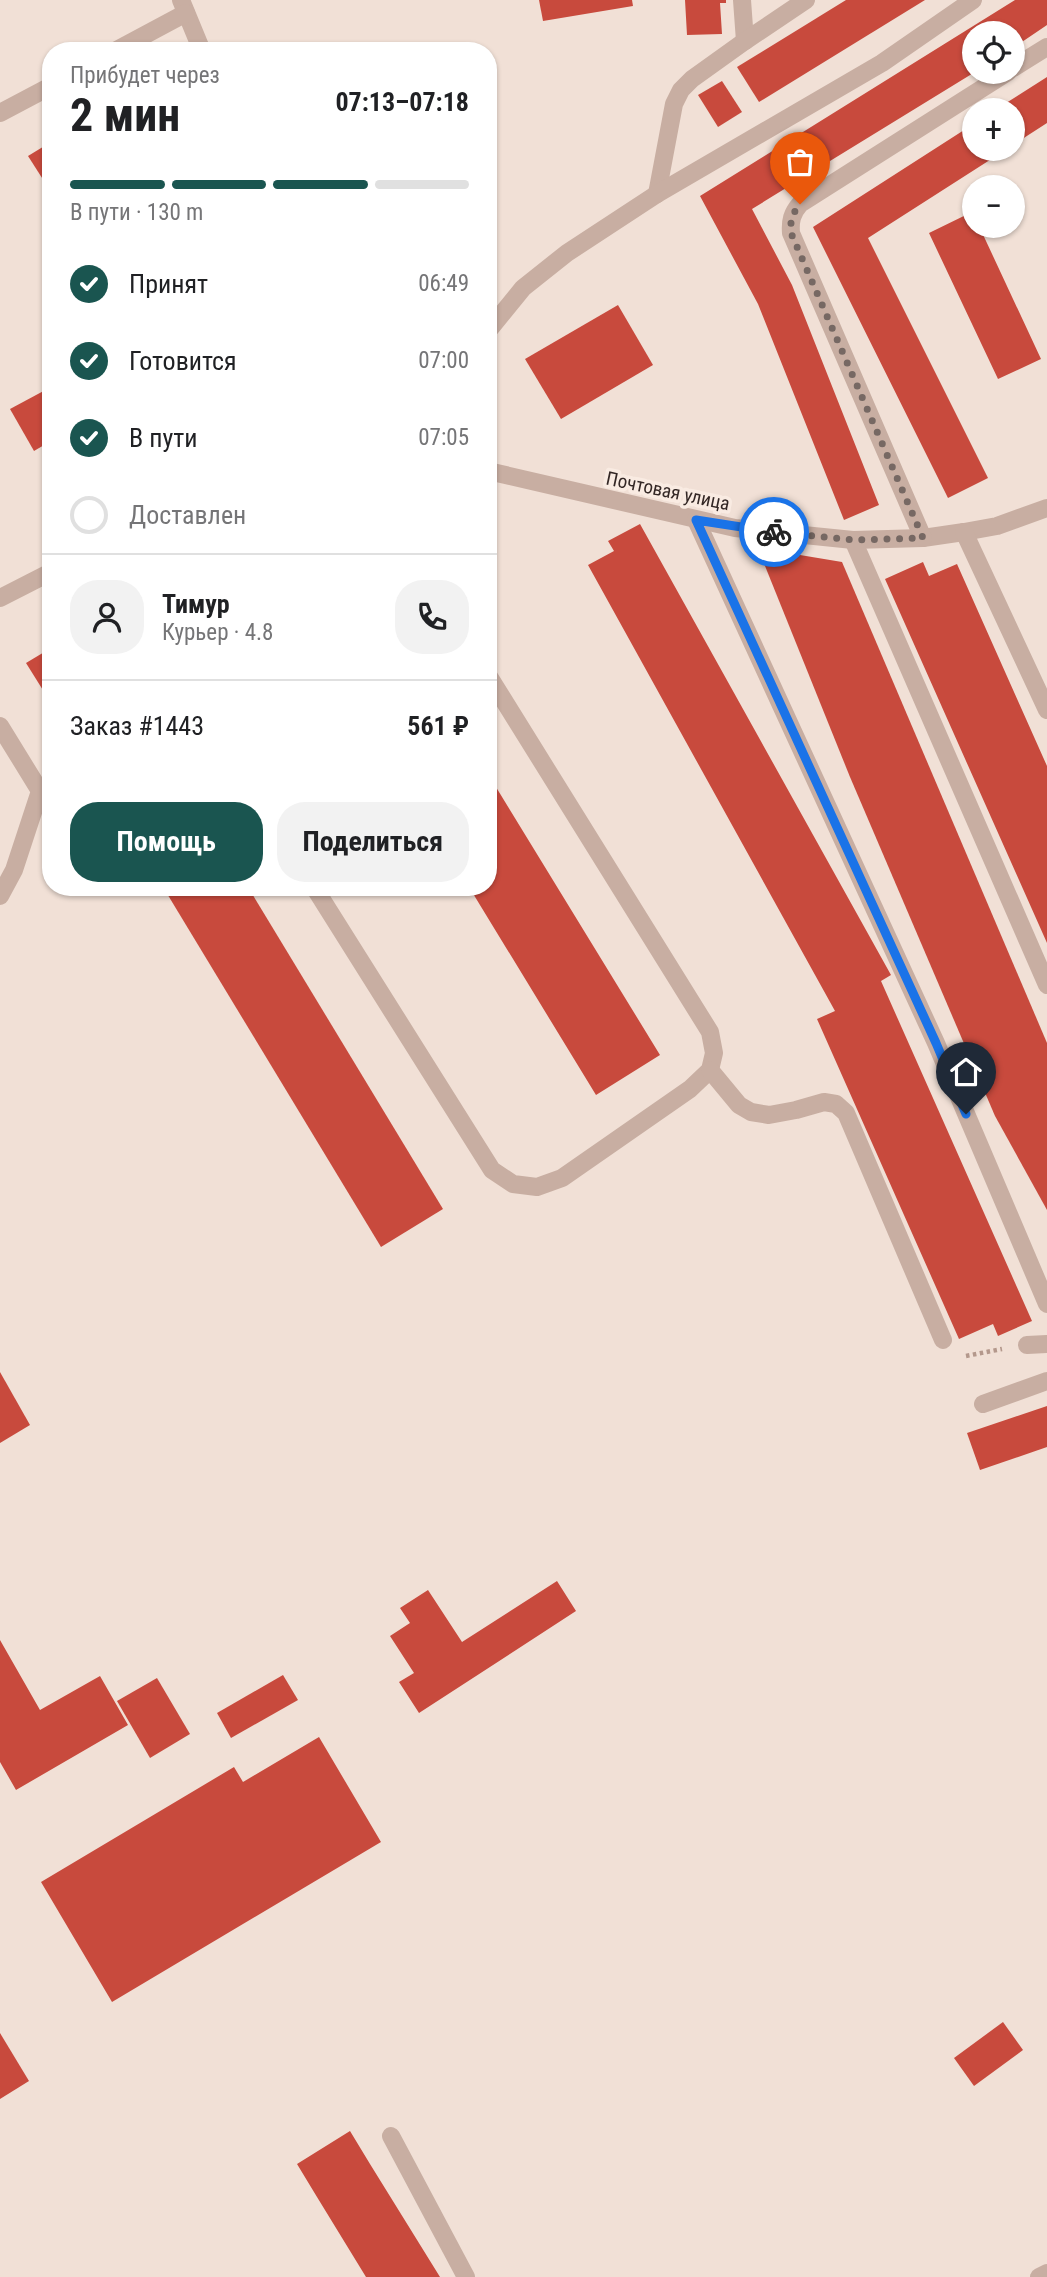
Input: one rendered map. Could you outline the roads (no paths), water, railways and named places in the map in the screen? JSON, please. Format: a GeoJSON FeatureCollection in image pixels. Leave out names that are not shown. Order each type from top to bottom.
{"type":"FeatureCollection","features":[{"type":"Feature","properties":{"kind":"street"},"geometry":{"type":"LineString","coordinates":[[742,0],[745,41]]}},
{"type":"Feature","properties":{"kind":"street"},"geometry":{"type":"LineString","coordinates":[[657,194],[674,104],[681,90],[692,79],[806,0]]}},
{"type":"Feature","properties":{"kind":"street"},"geometry":{"type":"LineString","coordinates":[[497,320],[523,288],[567,253],[657,194],[882,63],[973,0]]}},
{"type":"Feature","properties":{"kind":"street"},"geometry":{"type":"LineString","coordinates":[[130,42],[184,6],[198,42]]}},
{"type":"Feature","properties":{"kind":"street"},"geometry":{"type":"LineString","coordinates":[[1025,61],[1047,47]]}},
{"type":"Feature","properties":{"kind":"street"},"geometry":{"type":"LineString","coordinates":[[923,538],[791,233],[790,222],[793,212],[800,204],[988,84]]}},
{"type":"Feature","properties":{"kind":"street"},"geometry":{"type":"LineString","coordinates":[[0,113],[42,91]]}},
{"type":"Feature","properties":{"kind":"street","name":"Почтовая улица"},"geometry":{"type":"LineString","coordinates":[[497,473],[696,520],[853,540],[923,538],[964,532],[997,526],[1047,508]]}},
{"type":"Feature","properties":{"kind":"street"},"geometry":{"type":"LineString","coordinates":[[696,520],[936,1043],[1047,1304]]}},
{"type":"Feature","properties":{"kind":"street"},"geometry":{"type":"LineString","coordinates":[[964,532],[1047,710]]}},
{"type":"Feature","properties":{"kind":"street"},"geometry":{"type":"LineString","coordinates":[[853,540],[1047,985]]}},
{"type":"Feature","properties":{"kind":"street"},"geometry":{"type":"LineString","coordinates":[[0,598],[42,577]]}},
{"type":"Feature","properties":{"kind":"street"},"geometry":{"type":"LineString","coordinates":[[320,896],[492,1170],[513,1184],[537,1187],[562,1178],[690,1089],[710,1070],[714,1053],[710,1032],[497,689]]}},
{"type":"Feature","properties":{"kind":"street"},"geometry":{"type":"LineString","coordinates":[[0,726],[40,791],[14,870],[0,896]]}},
{"type":"Feature","properties":{"kind":"street"},"geometry":{"type":"LineString","coordinates":[[710,1070],[739,1105],[751,1112],[769,1115],[824,1102],[836,1104],[846,1113],[943,1340]]}},
{"type":"Feature","properties":{"kind":"street"},"geometry":{"type":"LineString","coordinates":[[1027,1345],[1047,1344]]}},
{"type":"Feature","properties":{"kind":"street"},"geometry":{"type":"LineString","coordinates":[[983,1404],[1047,1381]]}},
{"type":"Feature","properties":{"kind":"street"},"geometry":{"type":"LineString","coordinates":[[391,2136],[466,2277]]}},
{"type":"Feature","properties":{"kind":"street"},"geometry":{"type":"LineString","coordinates":[[1039,2277],[1047,2273]]}}]}
